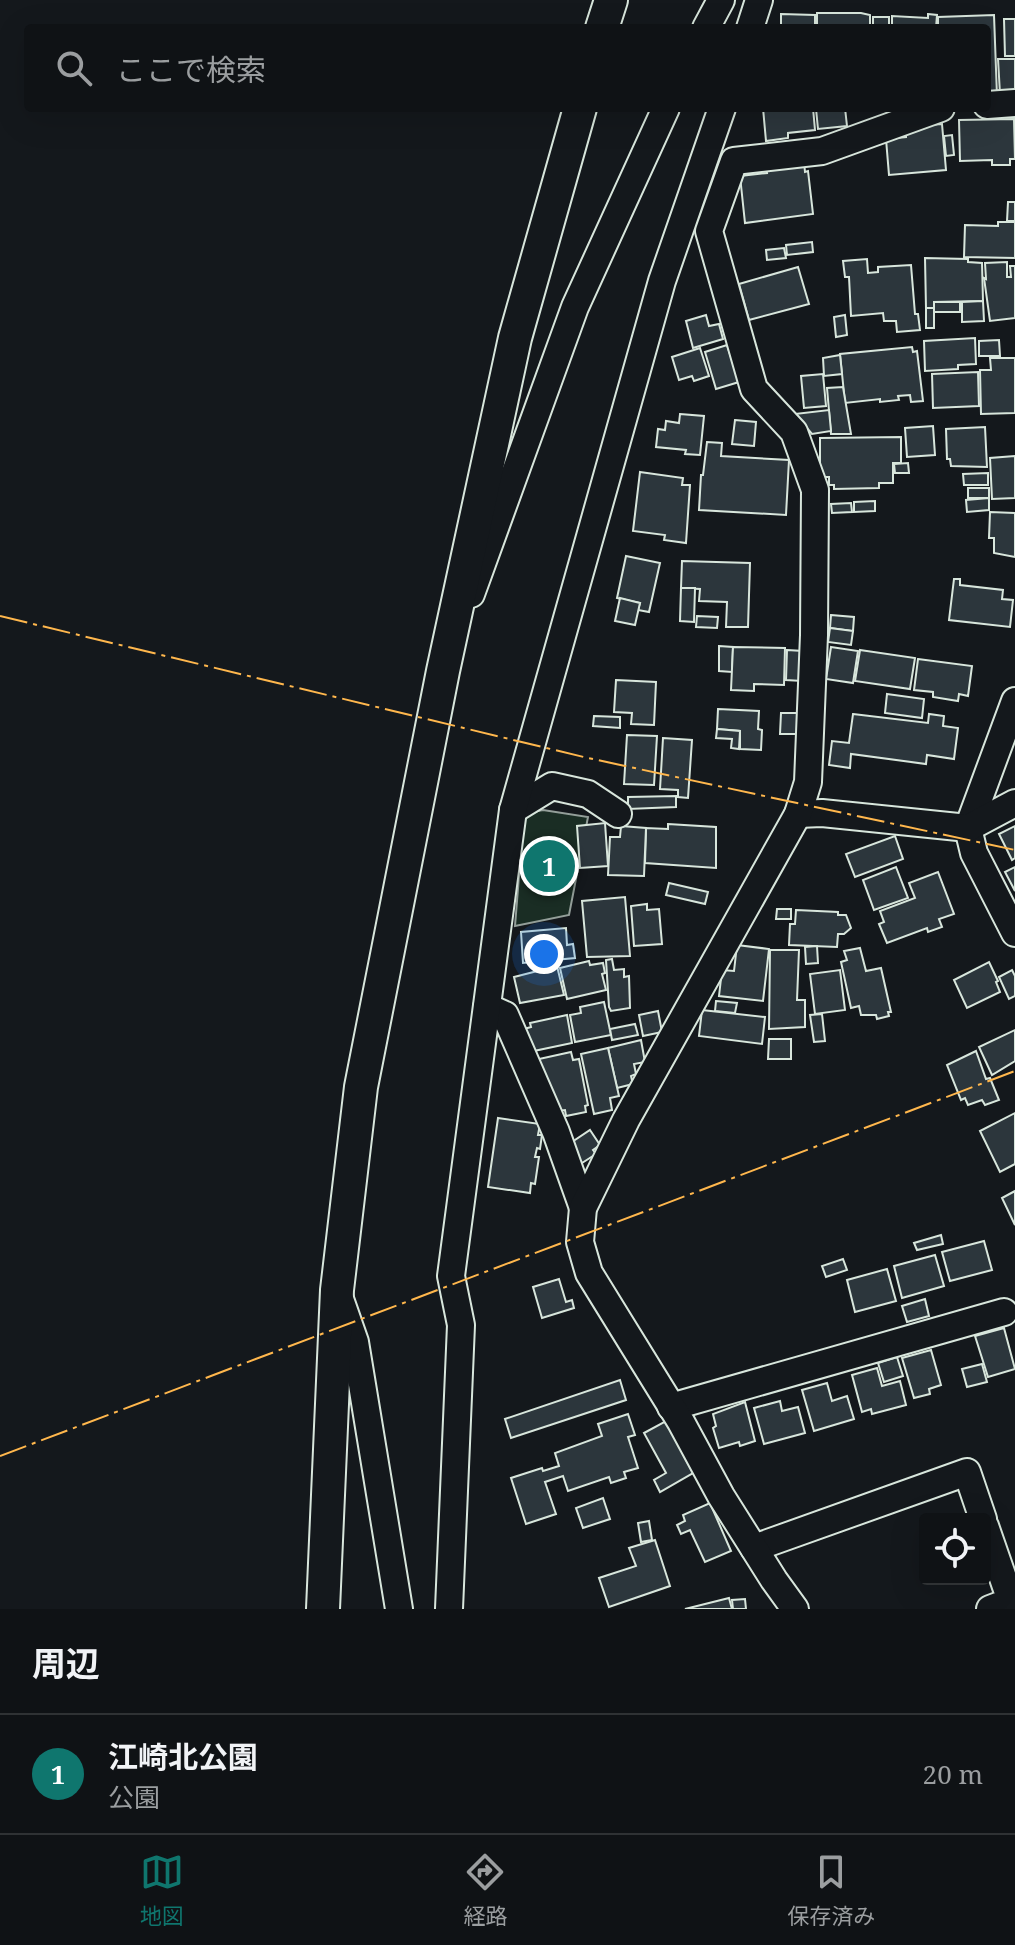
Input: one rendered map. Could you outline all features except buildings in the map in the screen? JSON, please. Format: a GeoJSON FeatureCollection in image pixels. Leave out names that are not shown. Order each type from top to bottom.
{"type":"FeatureCollection","features":[{"type":"Feature","properties":{"kind":"street"},"geometry":{"type":"LineString","coordinates":[[603,24],[611,0]]}},
{"type":"Feature","properties":{"kind":"street"},"geometry":{"type":"LineString","coordinates":[[708,24],[721,0]]}},
{"type":"Feature","properties":{"kind":"street"},"geometry":{"type":"LineString","coordinates":[[751,24],[759,0]]}},
{"type":"Feature","properties":{"kind":"street"},"geometry":{"type":"LineString","coordinates":[[991,105],[1015,103]]}},
{"type":"Feature","properties":{"kind":"street"},"geometry":{"type":"LineString","coordinates":[[323,1609],[337,1290],[361,1087],[443,671],[515,338],[579,112]]}},
{"type":"Feature","properties":{"kind":"street"},"geometry":{"type":"LineString","coordinates":[[443,671],[575,307],[664,112]]}},
{"type":"Feature","properties":{"kind":"street"},"geometry":{"type":"LineString","coordinates":[[449,1609],[461,1325],[451,1276],[513,810],[662,281],[721,112]]}},
{"type":"Feature","properties":{"kind":"street"},"geometry":{"type":"LineString","coordinates":[[795,1609],[754,1548],[589,1273],[580,1242],[583,1208],[626,1120],[798,814],[808,782],[814,635],[815,490],[794,432],[754,389],[709,231],[734,161],[822,151],[930,112]]}},
{"type":"Feature","properties":{"kind":"street"},"geometry":{"type":"LineString","coordinates":[[1015,701],[968,828],[974,853],[1015,933]]}},
{"type":"Feature","properties":{"kind":"street"},"geometry":{"type":"LineString","coordinates":[[513,810],[552,786],[588,794],[618,814]]}},
{"type":"Feature","properties":{"kind":"street"},"geometry":{"type":"LineString","coordinates":[[798,814],[822,813],[968,828],[1015,803]]}},
{"type":"Feature","properties":{"kind":"street"},"geometry":{"type":"LineString","coordinates":[[487,1007],[505,1015],[556,1132],[583,1208]]}},
{"type":"Feature","properties":{"kind":"street"},"geometry":{"type":"LineString","coordinates":[[337,1290],[355,1342],[399,1609]]}},
{"type":"Feature","properties":{"kind":"street"},"geometry":{"type":"LineString","coordinates":[[671,1407],[1004,1312]]}},
{"type":"Feature","properties":{"kind":"street"},"geometry":{"type":"LineString","coordinates":[[754,1548],[967,1472],[981,1513]]}},
{"type":"Feature","properties":{"kind":"street"},"geometry":{"type":"LineString","coordinates":[[990,1609],[1011,1601],[991,1543]]}},
{"type":"Feature","properties":{"kind":"green space"},"geometry":{"type":"Polygon","coordinates":[[[543,810],[588,817],[569,915],[515,926],[524,814],[543,810]]]}},
{"type":"Feature","properties":{"kind":"power"},"geometry":{"type":"LineString","coordinates":[[0,616],[588,758],[1015,850]]}},
{"type":"Feature","properties":{"kind":"power"},"geometry":{"type":"LineString","coordinates":[[0,1456],[1015,1071]]}},
{"type":"Feature","properties":{"kind":"place","name":"江崎北公園"},"geometry":{"type":"Point","coordinates":[549,866]}}]}
